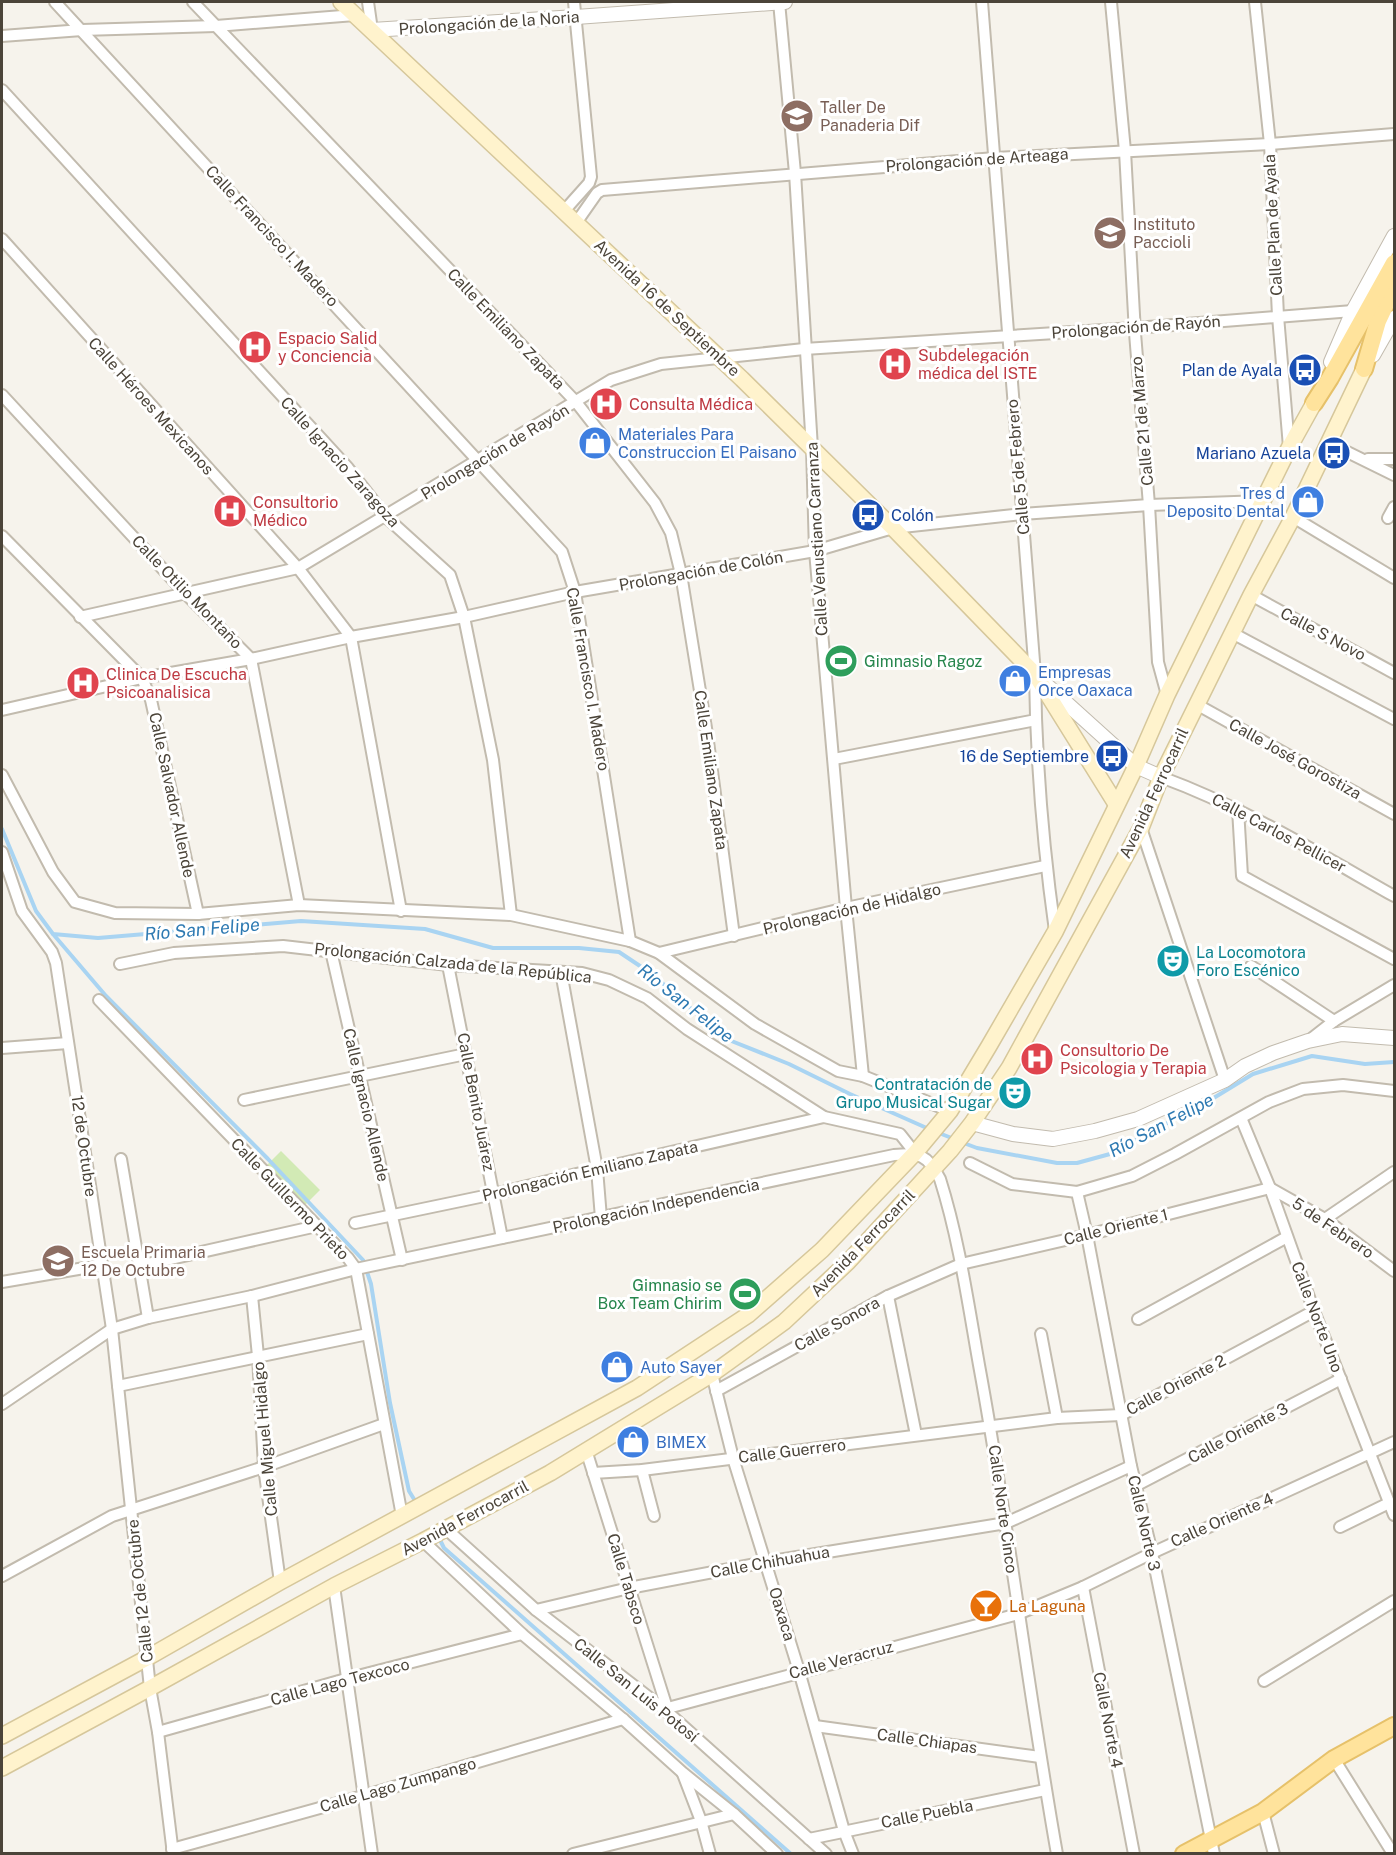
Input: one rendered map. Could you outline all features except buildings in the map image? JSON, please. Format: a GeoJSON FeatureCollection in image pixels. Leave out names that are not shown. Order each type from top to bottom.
{"type":"FeatureCollection","features":[{"type":"Feature","properties":{"kind":"main road","name":"Avenida 16 de Septiembre"},"geometry":{"type":"LineString","coordinates":[[341,2],[719,357],[1035,674],[1116,804]]}},
{"type":"Feature","properties":{"kind":"main road","name":"Avenida Ferrocarril"},"geometry":{"type":"LineString","coordinates":[[2,1736],[147,1658],[280,1581],[638,1388],[748,1316],[822,1250],[915,1153],[945,1116],[1055,932],[1136,766],[1167,695],[1289,448],[1395,263]]}},
{"type":"Feature","properties":{"kind":"main road","name":"Avenida Ferrocarril"},"geometry":{"type":"LineString","coordinates":[[2,1768],[334,1586],[550,1473],[712,1374],[784,1322],[848,1262],[950,1151],[968,1129],[1009,1068],[1141,828],[1161,777],[1196,704],[1293,518],[1364,369],[1378,321],[1395,288]]}},
{"type":"Feature","properties":{"kind":"main road"},"geometry":{"type":"LineString","coordinates":[[1184,1854],[1213,1846],[1334,1759],[1395,1726]]}},
{"type":"Feature","properties":{"kind":"street","name":"Calle Francisco I. Madero"},"geometry":{"type":"LineString","coordinates":[[55,2],[562,552],[575,592],[630,941]]}},
{"type":"Feature","properties":{"kind":"street","name":"Calle Emiliano Zapata"},"geometry":{"type":"LineString","coordinates":[[193,2],[576,402],[655,502],[671,533],[681,574],[707,734],[734,936]]}},
{"type":"Feature","properties":{"kind":"street"},"geometry":{"type":"LineString","coordinates":[[368,2],[372,30]]}},
{"type":"Feature","properties":{"kind":"street"},"geometry":{"type":"LineString","coordinates":[[564,211],[589,183],[591,177],[574,2]]}},
{"type":"Feature","properties":{"kind":"street","name":"Calle Venustiano Carranza"},"geometry":{"type":"LineString","coordinates":[[779,2],[795,173],[804,349],[812,448],[815,551],[863,1076]]}},
{"type":"Feature","properties":{"kind":"street","name":"Prolongación de la Noria"},"geometry":{"type":"LineString","coordinates":[[372,30],[785,2]]}},
{"type":"Feature","properties":{"kind":"street","name":"Calle 5 de Febrero"},"geometry":{"type":"LineString","coordinates":[[982,2],[1035,674],[1046,866],[1055,932]]}},
{"type":"Feature","properties":{"kind":"street","name":"Calle 21 de Marzo"},"geometry":{"type":"LineString","coordinates":[[1111,2],[1125,151],[1158,662],[1167,695]]}},
{"type":"Feature","properties":{"kind":"street","name":"Calle Plan de Ayala"},"geometry":{"type":"LineString","coordinates":[[1255,2],[1270,144],[1278,316],[1289,448]]}},
{"type":"Feature","properties":{"kind":"street"},"geometry":{"type":"LineString","coordinates":[[2,36],[82,30],[216,26],[355,15]]}},
{"type":"Feature","properties":{"kind":"street","name":"Calle Ignacio Zaragoza"},"geometry":{"type":"LineString","coordinates":[[2,90],[348,468],[386,517],[450,575],[464,617],[493,760],[512,915]]}},
{"type":"Feature","properties":{"kind":"street","name":"Prolongación de Arteaga"},"geometry":{"type":"LineString","coordinates":[[576,223],[597,193],[602,190],[995,158],[1270,144],[1395,134]]}},
{"type":"Feature","properties":{"kind":"street","name":"Avenida Ferrocarril"},"geometry":{"type":"LineString","coordinates":[[1314,402],[1353,312],[1395,236]]}},
{"type":"Feature","properties":{"kind":"street","name":"Calle Héroes Mexicanos"},"geometry":{"type":"LineString","coordinates":[[2,239],[298,568],[351,637],[402,911]]}},
{"type":"Feature","properties":{"kind":"street","name":"Prolongación de Rayón"},"geometry":{"type":"LineString","coordinates":[[80,617],[298,568],[611,380],[661,364],[804,349],[1353,312]]}},
{"type":"Feature","properties":{"kind":"street","name":"Avenida Ferrocarril"},"geometry":{"type":"LineString","coordinates":[[1364,369],[1395,318]]}},
{"type":"Feature","properties":{"kind":"street","name":"Calle Otilio Montaño"},"geometry":{"type":"LineString","coordinates":[[2,395],[185,593],[251,658],[299,905]]}},
{"type":"Feature","properties":{"kind":"street"},"geometry":{"type":"LineString","coordinates":[[1329,443],[1395,475]]}},
{"type":"Feature","properties":{"kind":"street"},"geometry":{"type":"LineString","coordinates":[[1365,459],[1395,459]]}},
{"type":"Feature","properties":{"kind":"street","name":"Prolongación de Colón"},"geometry":{"type":"LineString","coordinates":[[2,710],[142,678],[464,617],[575,592],[815,551],[892,528],[1022,514],[1149,505],[1263,501]]}},
{"type":"Feature","properties":{"kind":"street"},"geometry":{"type":"LineString","coordinates":[[1388,518],[1395,507]]}},
{"type":"Feature","properties":{"kind":"street"},"geometry":{"type":"LineString","coordinates":[[1293,518],[1395,578]]}},
{"type":"Feature","properties":{"kind":"street"},"geometry":{"type":"LineString","coordinates":[[2,536],[142,678]]}},
{"type":"Feature","properties":{"kind":"street","name":"Calle S Novo"},"geometry":{"type":"LineString","coordinates":[[1251,595],[1395,673]]}},
{"type":"Feature","properties":{"kind":"street"},"geometry":{"type":"LineString","coordinates":[[1234,633],[1395,719]]}},
{"type":"Feature","properties":{"kind":"street","name":"Avenida 16 de Septiembre"},"geometry":{"type":"LineString","coordinates":[[1035,674],[1136,766],[1161,777]]}},
{"type":"Feature","properties":{"kind":"street","name":"Calle Salvador Allende"},"geometry":{"type":"LineString","coordinates":[[142,678],[151,700],[198,914]]}},
{"type":"Feature","properties":{"kind":"street","name":"Calle José Gorostiza"},"geometry":{"type":"LineString","coordinates":[[1196,704],[1395,814]]}},
{"type":"Feature","properties":{"kind":"street"},"geometry":{"type":"LineString","coordinates":[[834,759],[1036,720]]}},
{"type":"Feature","properties":{"kind":"street"},"geometry":{"type":"LineString","coordinates":[[2,775],[53,872],[75,902],[115,913],[198,914],[299,905],[512,915],[630,941],[659,953],[755,1024],[838,1071],[863,1076],[945,1116]]}},
{"type":"Feature","properties":{"kind":"street","name":"Calle Carlos Pellicer"},"geometry":{"type":"LineString","coordinates":[[1161,777],[1203,792],[1238,809],[1395,896]]}},
{"type":"Feature","properties":{"kind":"street"},"geometry":{"type":"LineString","coordinates":[[1238,809],[1242,876],[1395,959]]}},
{"type":"Feature","properties":{"kind":"street"},"geometry":{"type":"LineString","coordinates":[[1141,828],[1225,1080]]}},
{"type":"Feature","properties":{"kind":"street"},"geometry":{"type":"LineString","coordinates":[[2,852],[14,889],[2,890]]}},
{"type":"Feature","properties":{"kind":"street","name":"Prolongación de Hidalgo"},"geometry":{"type":"LineString","coordinates":[[659,953],[846,908],[1046,866]]}},
{"type":"Feature","properties":{"kind":"street","name":"12 de Octubre"},"geometry":{"type":"LineString","coordinates":[[14,889],[27,919],[52,952],[56,963],[112,1329]]}},
{"type":"Feature","properties":{"kind":"street","name":"Prolongación Calzada de la República"},"geometry":{"type":"LineString","coordinates":[[120,964],[174,953],[283,946],[448,965],[582,973],[609,980],[647,998],[687,1029],[824,1117],[900,1134],[915,1153]]}},
{"type":"Feature","properties":{"kind":"street","name":"Calle Ignacio Allende"},"geometry":{"type":"LineString","coordinates":[[331,951],[402,1260]]}},
{"type":"Feature","properties":{"kind":"street","name":"Calle Benito Juárez"},"geometry":{"type":"LineString","coordinates":[[448,965],[502,1239]]}},
{"type":"Feature","properties":{"kind":"street"},"geometry":{"type":"LineString","coordinates":[[1251,966],[1334,1021]]}},
{"type":"Feature","properties":{"kind":"street"},"geometry":{"type":"LineString","coordinates":[[561,972],[597,1168],[601,1218]]}},
{"type":"Feature","properties":{"kind":"street"},"geometry":{"type":"LineString","coordinates":[[1308,1041],[1334,1021],[1395,985]]}},
{"type":"Feature","properties":{"kind":"street","name":"Calle Guillermo Prieto"},"geometry":{"type":"LineString","coordinates":[[99,1000],[317,1226],[364,1268],[368,1334],[384,1424],[412,1511]]}},
{"type":"Feature","properties":{"kind":"street"},"geometry":{"type":"LineString","coordinates":[[968,1129],[1053,1139],[1095,1131],[1138,1119],[1225,1080],[1245,1066],[1273,1053],[1308,1041],[1342,1034],[1395,1038]]}},
{"type":"Feature","properties":{"kind":"street"},"geometry":{"type":"LineString","coordinates":[[2,1048],[68,1043]]}},
{"type":"Feature","properties":{"kind":"street"},"geometry":{"type":"LineString","coordinates":[[244,1100],[466,1054]]}},
{"type":"Feature","properties":{"kind":"street"},"geometry":{"type":"LineString","coordinates":[[970,1163],[1012,1184],[1077,1192],[1132,1176],[1269,1102],[1303,1089],[1343,1085],[1395,1091]]}},
{"type":"Feature","properties":{"kind":"street","name":"Prolongación Emiliano Zapata"},"geometry":{"type":"LineString","coordinates":[[355,1223],[494,1194],[597,1168],[824,1117]]}},
{"type":"Feature","properties":{"kind":"street","name":"Calle Norte Uno"},"geometry":{"type":"LineString","coordinates":[[1240,1118],[1270,1188],[1314,1311],[1395,1515]]}},
{"type":"Feature","properties":{"kind":"street"},"geometry":{"type":"LineString","coordinates":[[915,1153],[934,1168]]}},
{"type":"Feature","properties":{"kind":"street","name":"Prolongación Independencia"},"geometry":{"type":"LineString","coordinates":[[2,1404],[112,1329],[148,1318],[252,1296],[364,1268],[894,1155],[915,1153]]}},
{"type":"Feature","properties":{"kind":"street"},"geometry":{"type":"LineString","coordinates":[[121,1159],[148,1318]]}},
{"type":"Feature","properties":{"kind":"street","name":"Calle Norte Cinco"},"geometry":{"type":"LineString","coordinates":[[934,1168],[944,1192],[961,1264],[991,1426],[1040,1757],[1057,1854]]}},
{"type":"Feature","properties":{"kind":"street"},"geometry":{"type":"LineString","coordinates":[[1325,1219],[1395,1172]]}},
{"type":"Feature","properties":{"kind":"street","name":"5 de Febrero"},"geometry":{"type":"LineString","coordinates":[[1270,1188],[1325,1219],[1395,1271]]}},
{"type":"Feature","properties":{"kind":"street","name":"Calle Oriente 1"},"geometry":{"type":"LineString","coordinates":[[961,1264],[1087,1235],[1270,1188]]}},
{"type":"Feature","properties":{"kind":"street","name":"Calle Norte 3"},"geometry":{"type":"LineString","coordinates":[[1077,1192],[1135,1486],[1152,1553],[1213,1846]]}},
{"type":"Feature","properties":{"kind":"street"},"geometry":{"type":"LineString","coordinates":[[139,1266],[317,1226]]}},
{"type":"Feature","properties":{"kind":"street"},"geometry":{"type":"LineString","coordinates":[[1138,1319],[1287,1237]]}},
{"type":"Feature","properties":{"kind":"street","name":"Calle Sonora"},"geometry":{"type":"LineString","coordinates":[[716,1391],[888,1296],[961,1264]]}},
{"type":"Feature","properties":{"kind":"street"},"geometry":{"type":"LineString","coordinates":[[2,1282],[102,1265]]}},
{"type":"Feature","properties":{"kind":"street","name":"Calle Miguel Hidalgo"},"geometry":{"type":"LineString","coordinates":[[252,1296],[264,1467],[280,1581]]}},
{"type":"Feature","properties":{"kind":"street"},"geometry":{"type":"LineString","coordinates":[[888,1296],[916,1435]]}},
{"type":"Feature","properties":{"kind":"street","name":"Calle Oriente 2"},"geometry":{"type":"LineString","coordinates":[[991,1426],[1057,1418],[1121,1415],[1314,1311]]}},
{"type":"Feature","properties":{"kind":"street","name":"Calle 12 de Octubre"},"geometry":{"type":"LineString","coordinates":[[112,1329],[150,1688],[158,1732],[172,1851]]}},
{"type":"Feature","properties":{"kind":"street"},"geometry":{"type":"LineString","coordinates":[[117,1386],[368,1334]]}},
{"type":"Feature","properties":{"kind":"street"},"geometry":{"type":"LineString","coordinates":[[1041,1334],[1057,1418]]}},
{"type":"Feature","properties":{"kind":"street","name":"Oaxaca"},"geometry":{"type":"LineString","coordinates":[[712,1374],[733,1458],[799,1671],[844,1831],[853,1854]]}},
{"type":"Feature","properties":{"kind":"street","name":"Calle Oriente 3"},"geometry":{"type":"LineString","coordinates":[[1135,1486],[1341,1379]]}},
{"type":"Feature","properties":{"kind":"street"},"geometry":{"type":"LineString","coordinates":[[2,1576],[112,1516],[264,1467],[384,1424]]}},
{"type":"Feature","properties":{"kind":"street","name":"Calle Guerrero"},"geometry":{"type":"LineString","coordinates":[[593,1473],[642,1470],[991,1426]]}},
{"type":"Feature","properties":{"kind":"street","name":"Calle Oriente 4"},"geometry":{"type":"LineString","coordinates":[[1018,1614],[1083,1587],[1395,1442]]}},
{"type":"Feature","properties":{"kind":"street","name":"Calle Tabsco"},"geometry":{"type":"LineString","coordinates":[[586,1450],[665,1708]]}},
{"type":"Feature","properties":{"kind":"street","name":"Calle Chihuahua"},"geometry":{"type":"LineString","coordinates":[[536,1610],[629,1588],[766,1562],[1006,1523],[1131,1466]]}},
{"type":"Feature","properties":{"kind":"street"},"geometry":{"type":"LineString","coordinates":[[642,1470],[654,1516]]}},
{"type":"Feature","properties":{"kind":"street"},"geometry":{"type":"LineString","coordinates":[[1340,1527],[1389,1503]]}},
{"type":"Feature","properties":{"kind":"street","name":"Calle San Luis Potosí"},"geometry":{"type":"LineString","coordinates":[[435,1534],[665,1708],[826,1854]]}},
{"type":"Feature","properties":{"kind":"street","name":"Calle San Luis Potosí"},"geometry":{"type":"LineString","coordinates":[[435,1534],[522,1634],[734,1814],[777,1854]]}},
{"type":"Feature","properties":{"kind":"street"},"geometry":{"type":"LineString","coordinates":[[334,1586],[372,1854]]}},
{"type":"Feature","properties":{"kind":"street","name":"Calle Norte 4"},"geometry":{"type":"LineString","coordinates":[[1083,1587],[1134,1854]]}},
{"type":"Feature","properties":{"kind":"street"},"geometry":{"type":"LineString","coordinates":[[1264,1681],[1395,1601]]}},
{"type":"Feature","properties":{"kind":"street","name":"Calle Veracruz"},"geometry":{"type":"LineString","coordinates":[[665,1708],[1018,1614]]}},
{"type":"Feature","properties":{"kind":"street","name":"Calle Lago Texcoco"},"geometry":{"type":"LineString","coordinates":[[158,1732],[346,1679],[522,1634]]}},
{"type":"Feature","properties":{"kind":"street","name":"Calle Lago Zumpango"},"geometry":{"type":"LineString","coordinates":[[172,1851],[623,1719]]}},
{"type":"Feature","properties":{"kind":"street","name":"Calle Chiapas"},"geometry":{"type":"LineString","coordinates":[[815,1726],[1040,1757]]}},
{"type":"Feature","properties":{"kind":"street"},"geometry":{"type":"LineString","coordinates":[[1334,1759],[1392,1852]]}},
{"type":"Feature","properties":{"kind":"street"},"geometry":{"type":"LineString","coordinates":[[683,1773],[701,1821],[710,1854]]}},
{"type":"Feature","properties":{"kind":"street","name":"Calle Puebla"},"geometry":{"type":"LineString","coordinates":[[809,1839],[1046,1791]]}},
{"type":"Feature","properties":{"kind":"street"},"geometry":{"type":"LineString","coordinates":[[1263,1812],[1275,1854]]}},
{"type":"Feature","properties":{"kind":"street"},"geometry":{"type":"LineString","coordinates":[[573,1854],[734,1814]]}},
{"type":"Feature","properties":{"kind":"green space"},"geometry":{"type":"Polygon","coordinates":[[[281,1151],[320,1190],[303,1207],[264,1168],[281,1151]]]}},
{"type":"Feature","properties":{"kind":"waterway","name":"Río San Felipe"},"geometry":{"type":"LineString","coordinates":[[2,829],[36,911],[53,934],[98,938],[301,921],[425,929],[493,948],[579,948],[619,952],[652,974],[724,1038],[789,1064],[929,1129]]}},
{"type":"Feature","properties":{"kind":"waterway"},"geometry":{"type":"LineString","coordinates":[[53,934],[106,996],[268,1159],[363,1260],[371,1284],[390,1403],[409,1491],[417,1504]]}},
{"type":"Feature","properties":{"kind":"waterway","name":"Río San Felipe"},"geometry":{"type":"LineString","coordinates":[[961,1142],[977,1148],[1057,1163],[1077,1163],[1110,1154],[1212,1099],[1253,1074],[1312,1056],[1365,1064],[1394,1062]]}},
{"type":"Feature","properties":{"kind":"waterway","name":"Río San Felipe"},"geometry":{"type":"LineString","coordinates":[[939,1133],[954,1139]]}},
{"type":"Feature","properties":{"kind":"waterway"},"geometry":{"type":"LineString","coordinates":[[439,1538],[444,1548],[791,1854]]}},
{"type":"Feature","properties":{"kind":"place","name":"Taller De Panaderia Dif"},"geometry":{"type":"Point","coordinates":[797,116]}},
{"type":"Feature","properties":{"kind":"place","name":"Instituto Paccioli"},"geometry":{"type":"Point","coordinates":[1110,233]}},
{"type":"Feature","properties":{"kind":"place","name":"Espacio Salid y Conciencia"},"geometry":{"type":"Point","coordinates":[255,347]}},
{"type":"Feature","properties":{"kind":"place","name":"Subdelegación médica del ISTE"},"geometry":{"type":"Point","coordinates":[895,364]}},
{"type":"Feature","properties":{"kind":"place","name":"Plan de Ayala"},"geometry":{"type":"Point","coordinates":[1305,370]}},
{"type":"Feature","properties":{"kind":"place","name":"Consulta Médica"},"geometry":{"type":"Point","coordinates":[606,404]}},
{"type":"Feature","properties":{"kind":"place","name":"Materiales Para Construccion El Paisano"},"geometry":{"type":"Point","coordinates":[595,443]}},
{"type":"Feature","properties":{"kind":"place","name":"Mariano Azuela"},"geometry":{"type":"Point","coordinates":[1334,453]}},
{"type":"Feature","properties":{"kind":"place","name":"Tres d Deposito Dental"},"geometry":{"type":"Point","coordinates":[1308,502]}},
{"type":"Feature","properties":{"kind":"place","name":"Consultorio Médico"},"geometry":{"type":"Point","coordinates":[230,511]}},
{"type":"Feature","properties":{"kind":"place","name":"Colón"},"geometry":{"type":"Point","coordinates":[868,515]}},
{"type":"Feature","properties":{"kind":"place","name":"Gimnasio Ragoz"},"geometry":{"type":"Point","coordinates":[841,661]}},
{"type":"Feature","properties":{"kind":"place","name":"Empresas Orce Oaxaca"},"geometry":{"type":"Point","coordinates":[1015,681]}},
{"type":"Feature","properties":{"kind":"place","name":"Clinica De Escucha Psicoanalisica"},"geometry":{"type":"Point","coordinates":[83,683]}},
{"type":"Feature","properties":{"kind":"place","name":"16 de Septiembre"},"geometry":{"type":"Point","coordinates":[1112,756]}},
{"type":"Feature","properties":{"kind":"place","name":"La Locomotora Foro Escénico"},"geometry":{"type":"Point","coordinates":[1173,961]}},
{"type":"Feature","properties":{"kind":"place","name":"Consultorio De Psicologia y Terapia"},"geometry":{"type":"Point","coordinates":[1037,1059]}},
{"type":"Feature","properties":{"kind":"place","name":"Contratación de Grupo Musical Sugar"},"geometry":{"type":"Point","coordinates":[1015,1093]}},
{"type":"Feature","properties":{"kind":"place","name":"Escuela Primaria 12 De Octubre"},"geometry":{"type":"Point","coordinates":[58,1261]}},
{"type":"Feature","properties":{"kind":"place","name":"Gimnasio se Box Team Chirim"},"geometry":{"type":"Point","coordinates":[745,1294]}},
{"type":"Feature","properties":{"kind":"place","name":"Auto Sayer"},"geometry":{"type":"Point","coordinates":[617,1367]}},
{"type":"Feature","properties":{"kind":"place","name":"BIMEX"},"geometry":{"type":"Point","coordinates":[633,1442]}},
{"type":"Feature","properties":{"kind":"place","name":"La Laguna"},"geometry":{"type":"Point","coordinates":[986,1606]}}]}
